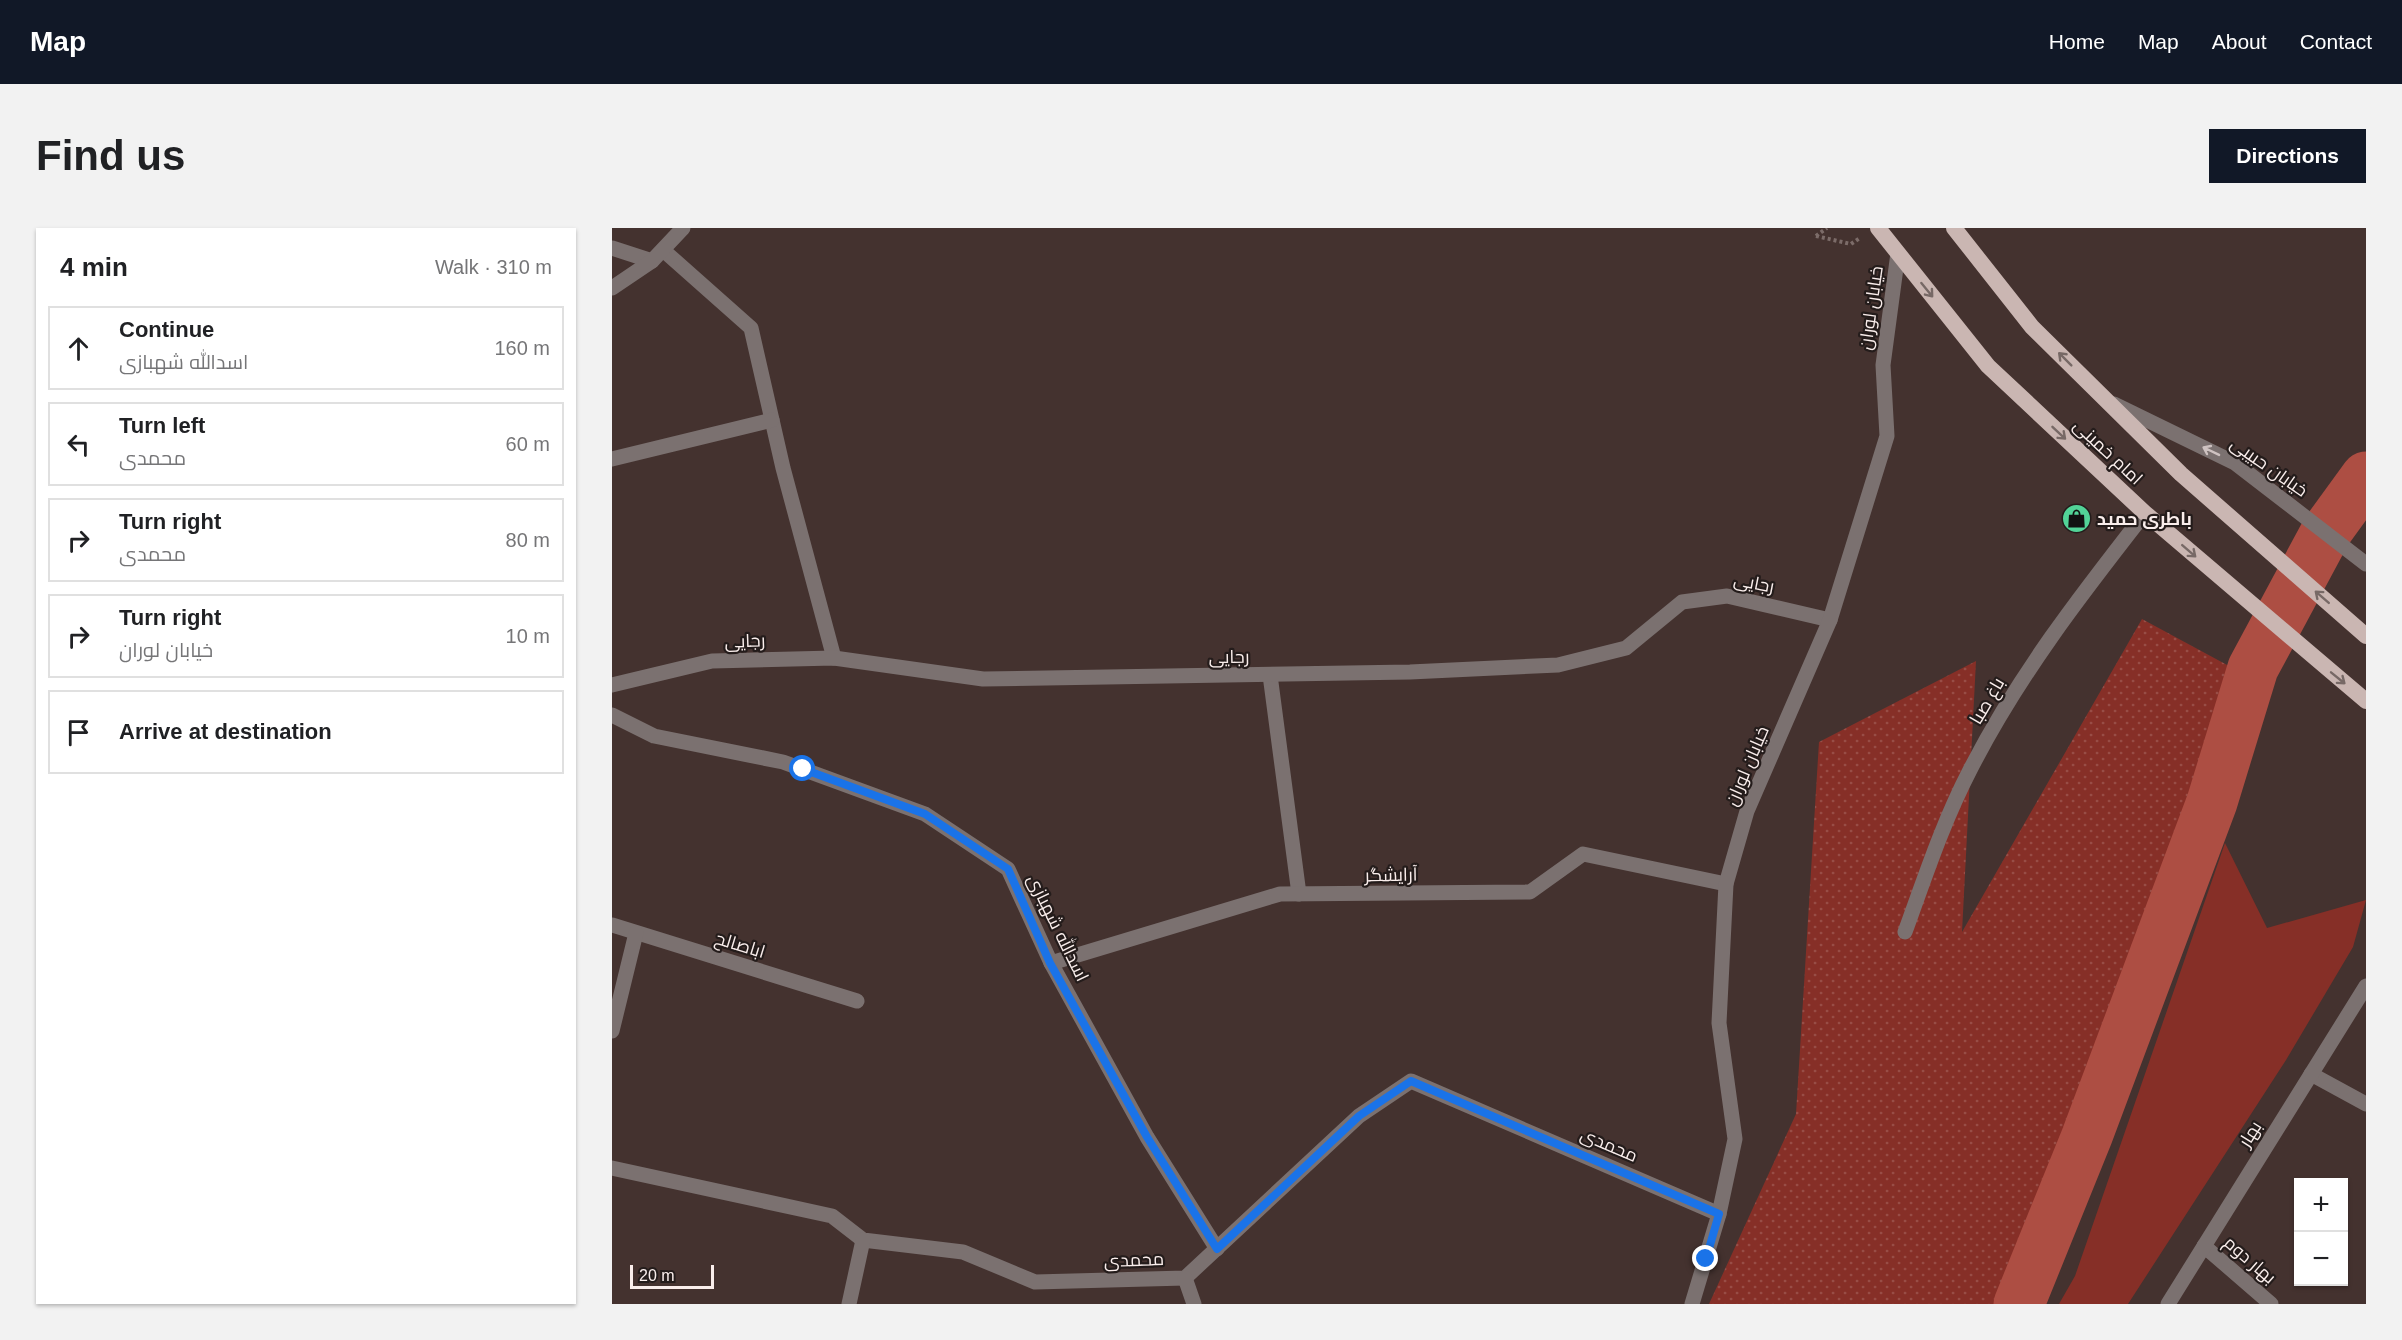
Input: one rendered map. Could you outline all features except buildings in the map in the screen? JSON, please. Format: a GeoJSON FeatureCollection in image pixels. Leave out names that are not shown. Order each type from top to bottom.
{"type":"FeatureCollection","features":[{"type":"Feature","properties":{"kind":"highway","name":"امام خمینی"},"geometry":{"type":"LineString","coordinates":[[1878,228],[1988,366],[2145,513],[2365,701]]}},
{"type":"Feature","properties":{"kind":"highway","name":"امام خمینی"},"geometry":{"type":"LineString","coordinates":[[1954,228],[2032,327],[2181,474],[2366,636]]}},
{"type":"Feature","properties":{"kind":"street"},"geometry":{"type":"LineString","coordinates":[[612,288],[657,256],[683,228]]}},
{"type":"Feature","properties":{"kind":"street"},"geometry":{"type":"LineString","coordinates":[[612,248],[657,256],[751,327],[772,420],[834,658]]}},
{"type":"Feature","properties":{"kind":"street","name":"خیابان لوران"},"geometry":{"type":"LineString","coordinates":[[1692,1304],[1719,1214],[1735,1139],[1719,1023],[1726,884],[1747,811],[1830,620],[1887,436],[1883,365],[1898,253]]}},
{"type":"Feature","properties":{"kind":"street","name":"خیابان حبیبی"},"geometry":{"type":"LineString","coordinates":[[2108,402],[2235,463],[2366,564]]}},
{"type":"Feature","properties":{"kind":"street"},"geometry":{"type":"LineString","coordinates":[[612,459],[772,420]]}},
{"type":"Feature","properties":{"kind":"street","name":"باغ صبا"},"geometry":{"type":"LineString","coordinates":[[1905,932],[1936,846],[1969,770],[2001,714],[2056,627],[2145,513]]}},
{"type":"Feature","properties":{"kind":"street","name":"رجایی"},"geometry":{"type":"LineString","coordinates":[[612,685],[712,662],[834,658],[983,679],[1270,675],[1558,665],[1626,648],[1682,602],[1727,596],[1830,620]]}},
{"type":"Feature","properties":{"kind":"street"},"geometry":{"type":"LineString","coordinates":[[1270,675],[1299,894]]}},
{"type":"Feature","properties":{"kind":"street","name":"اسدالله شهبازی"},"geometry":{"type":"LineString","coordinates":[[612,715],[654,736],[783,762],[925,814],[1008,869],[1050,963],[1147,1137],[1217,1249]]}},
{"type":"Feature","properties":{"kind":"street","name":"آرایشگر"},"geometry":{"type":"LineString","coordinates":[[1050,963],[1280,894],[1530,892],[1583,854],[1726,884]]}},
{"type":"Feature","properties":{"kind":"street","name":"اباصالح"},"geometry":{"type":"LineString","coordinates":[[612,925],[857,1001]]}},
{"type":"Feature","properties":{"kind":"street"},"geometry":{"type":"LineString","coordinates":[[612,1030],[636,933]]}},
{"type":"Feature","properties":{"kind":"street","name":"بهار"},"geometry":{"type":"LineString","coordinates":[[2168,1304],[2366,986]]}},
{"type":"Feature","properties":{"kind":"street"},"geometry":{"type":"LineString","coordinates":[[2311,1074],[2366,1104]]}},
{"type":"Feature","properties":{"kind":"street","name":"محمدی"},"geometry":{"type":"LineString","coordinates":[[863,1240],[963,1252],[1035,1281],[1185,1278],[1359,1116],[1411,1081],[1719,1214]]}},
{"type":"Feature","properties":{"kind":"street"},"geometry":{"type":"LineString","coordinates":[[612,1168],[832,1216],[863,1240],[849,1304]]}},
{"type":"Feature","properties":{"kind":"street","name":"بهار دوم"},"geometry":{"type":"LineString","coordinates":[[2204,1246],[2271,1304]]}},
{"type":"Feature","properties":{"kind":"street"},"geometry":{"type":"LineString","coordinates":[[1185,1278],[1194,1304]]}},
{"type":"Feature","properties":{"kind":"path"},"geometry":{"type":"LineString","coordinates":[[1827,228],[1816,236],[1851,244]]}},
{"type":"Feature","properties":{"kind":"shaded area"},"geometry":{"type":"Polygon","coordinates":[[[2142,619],[2266,686],[2050,1289],[2042,1304],[1709,1304],[1796,1114],[1819,742],[1976,661],[1962,932],[2142,619]]]}},
{"type":"Feature","properties":{"kind":"shaded area"},"geometry":{"type":"Polygon","coordinates":[[[2225,843],[2267,928],[2366,900],[2353,947],[2286,1060],[2128,1304],[2059,1304],[2075,1276],[2225,843]]]}},
{"type":"Feature","properties":{"kind":"waterway"},"geometry":{"type":"LineString","coordinates":[[2019,1304],[2087,1136],[2212,802],[2253,668],[2326,532],[2366,477]]}},
{"type":"Feature","properties":{"kind":"place","name":"باطری حمید"},"geometry":{"type":"Point","coordinates":[2076,519]}},
{"type":"Feature","properties":{"kind":"route"},"geometry":{"type":"LineString","coordinates":[[803,769],[925,814],[1008,869],[1050,963],[1147,1137],[1217,1249],[1359,1116],[1411,1081],[1719,1214],[1706,1259]]}}]}
